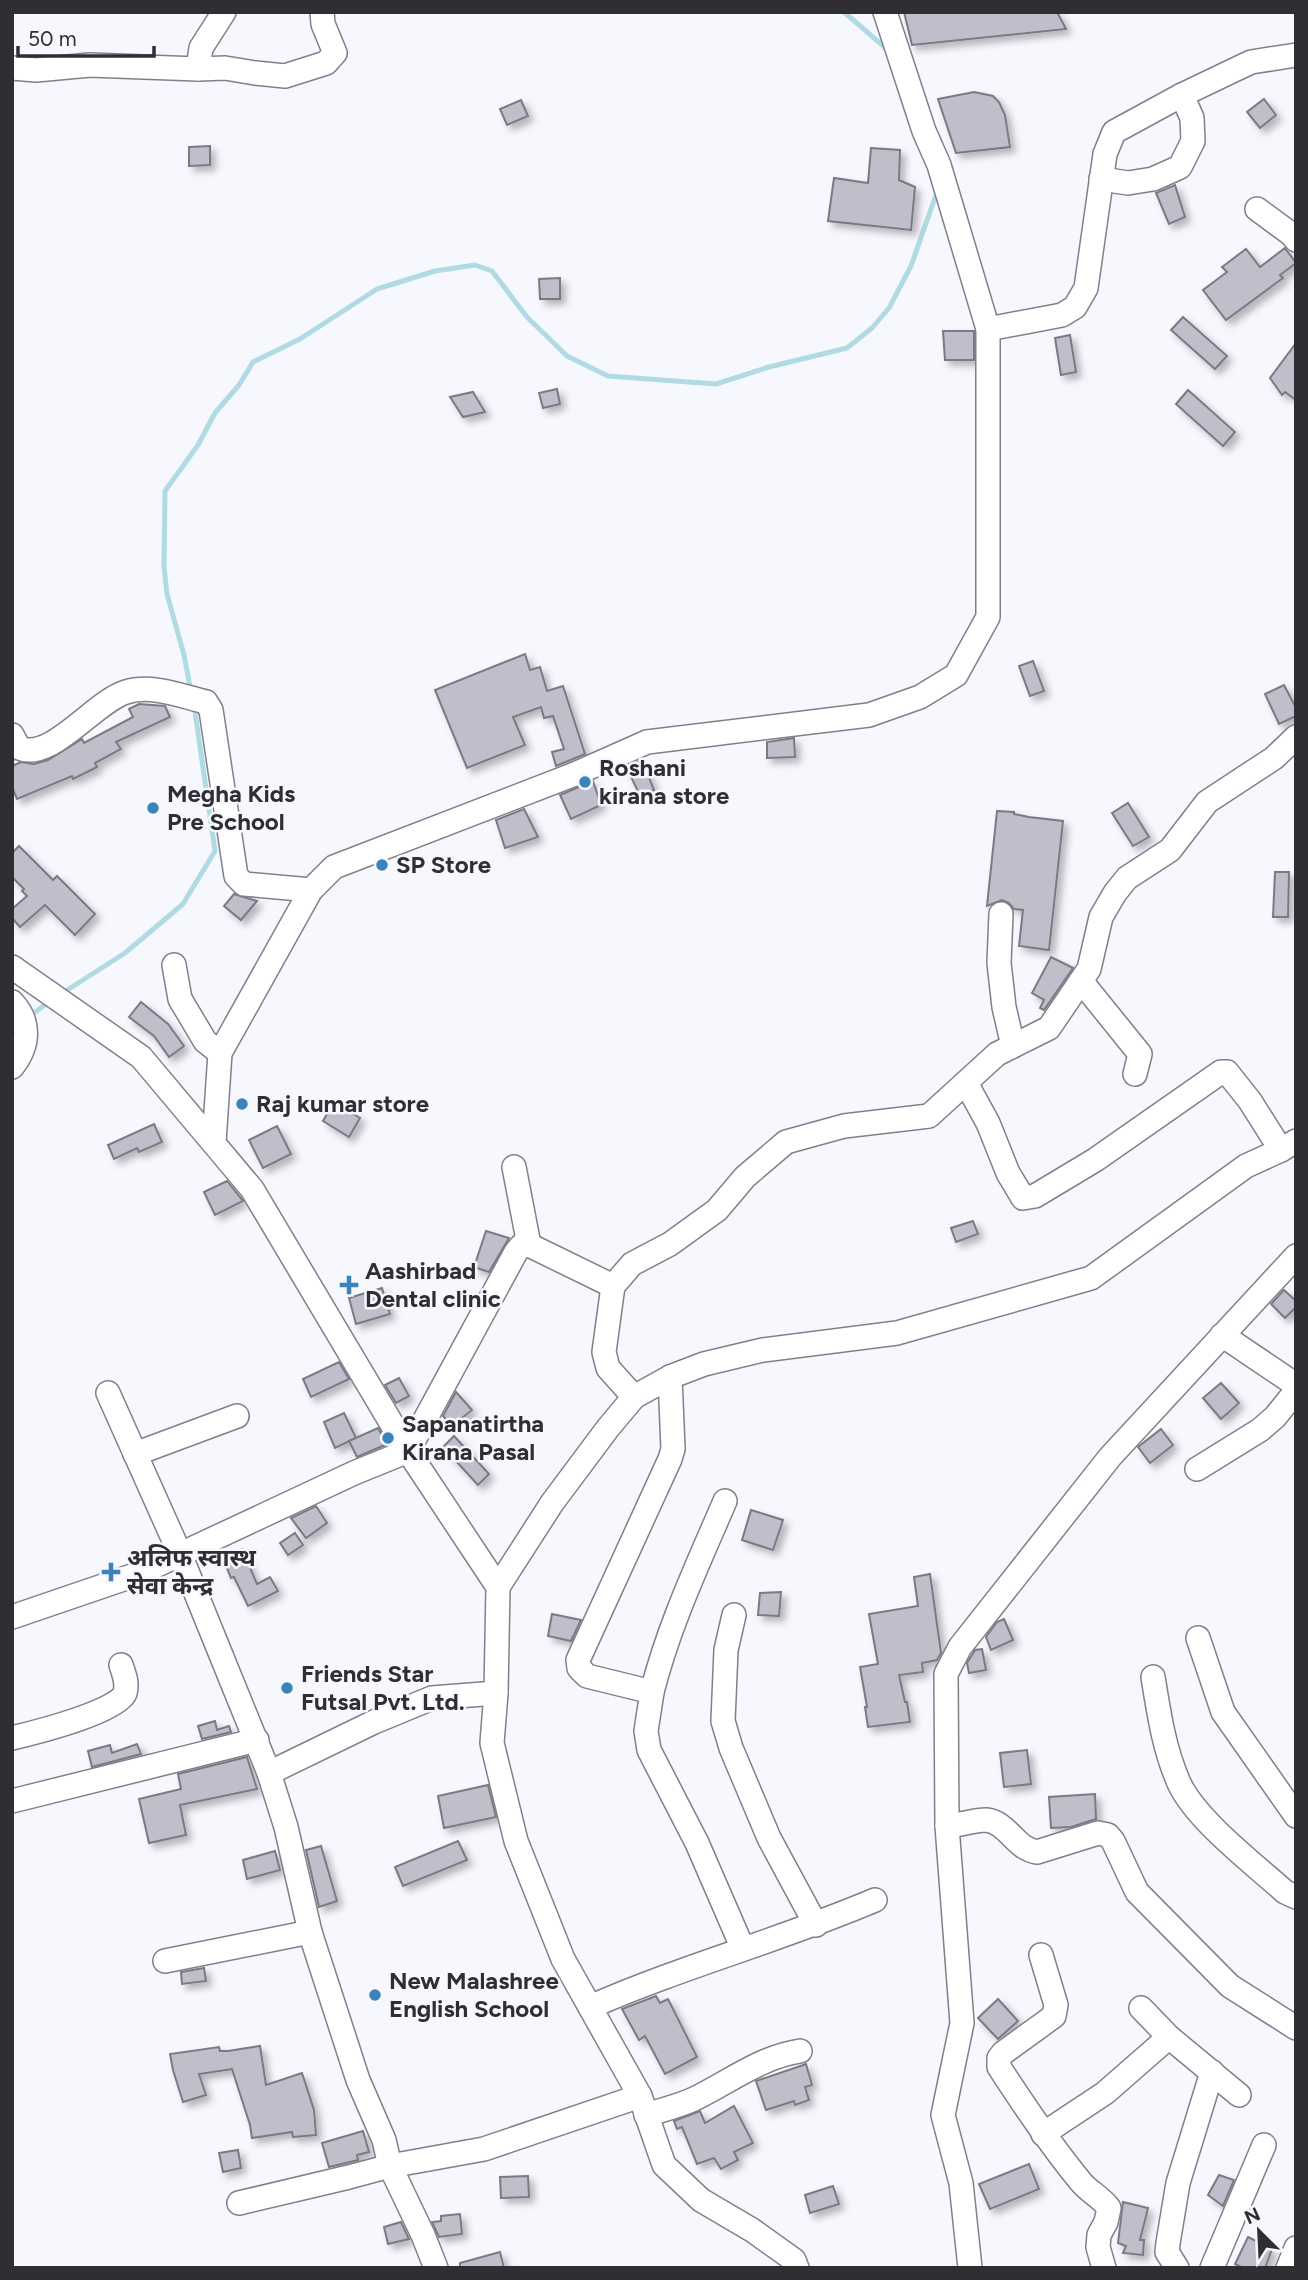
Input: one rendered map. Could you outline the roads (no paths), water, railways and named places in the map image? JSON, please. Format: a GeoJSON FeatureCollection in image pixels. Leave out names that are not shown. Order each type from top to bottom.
{"type":"FeatureCollection","features":[{"type":"Feature","properties":{"kind":"street"},"geometry":{"type":"LineString","coordinates":[[198,69],[201,48],[224,12]]}},
{"type":"Feature","properties":{"kind":"street"},"geometry":{"type":"LineString","coordinates":[[12,68],[36,70],[90,65],[225,68],[285,75],[326,63],[335,53],[323,24],[322,12]]}},
{"type":"Feature","properties":{"kind":"street"},"geometry":{"type":"LineString","coordinates":[[214,1142],[220,1053],[311,890],[334,867],[563,779],[647,742],[869,715],[920,698],[956,674],[988,617],[988,329],[939,165],[924,131],[885,12]]}},
{"type":"Feature","properties":{"kind":"street"},"geometry":{"type":"LineString","coordinates":[[988,329],[1062,315],[1075,307],[1086,288],[1105,154],[1114,132],[1251,62],[1296,55]]}},
{"type":"Feature","properties":{"kind":"street"},"geometry":{"type":"LineString","coordinates":[[1101,179],[1128,183],[1153,179],[1180,167],[1193,141],[1192,118],[1182,95]]}},
{"type":"Feature","properties":{"kind":"street"},"geometry":{"type":"LineString","coordinates":[[1257,209],[1296,240]]}},
{"type":"Feature","properties":{"kind":"street"},"geometry":{"type":"LineString","coordinates":[[12,735],[19,748],[37,751],[56,741],[105,702],[125,692],[157,690],[206,702],[211,710],[236,876],[244,884],[311,890]]}},
{"type":"Feature","properties":{"kind":"street"},"geometry":{"type":"LineString","coordinates":[[634,1397],[608,1368],[604,1352],[613,1286],[632,1264],[670,1244],[718,1210],[745,1177],[786,1142],[844,1126],[929,1116],[997,1054],[1049,1028],[1089,969],[1101,917],[1127,878],[1170,850],[1207,802],[1274,758],[1296,737]]}},
{"type":"Feature","properties":{"kind":"street"},"geometry":{"type":"LineString","coordinates":[[1001,914],[999,962],[1004,1007],[1013,1046]]}},
{"type":"Feature","properties":{"kind":"street"},"geometry":{"type":"LineString","coordinates":[[174,965],[180,999],[205,1041],[220,1053]]}},
{"type":"Feature","properties":{"kind":"street"},"geometry":{"type":"LineString","coordinates":[[12,967],[141,1057],[214,1142],[258,1200],[408,1451],[498,1587]]}},
{"type":"Feature","properties":{"kind":"street"},"geometry":{"type":"LineString","coordinates":[[1081,981],[1140,1054],[1135,1074]]}},
{"type":"Feature","properties":{"kind":"street"},"geometry":{"type":"LineString","coordinates":[[12,1002],[24,1018],[26,1045],[12,1067]]}},
{"type":"Feature","properties":{"kind":"street"},"geometry":{"type":"LineString","coordinates":[[797,2268],[794,2260],[752,2230],[701,2200],[664,2165],[643,2105],[564,1959],[516,1841],[492,1743],[498,1587],[552,1503],[634,1397],[670,1377],[704,1364],[763,1350],[897,1334],[1091,1278],[1246,1166],[1288,1146],[1227,1072],[1221,1073],[1095,1160],[1035,1196],[1023,1198],[966,1083]]}},
{"type":"Feature","properties":{"kind":"street"},"geometry":{"type":"LineString","coordinates":[[513,1167],[529,1245]]}},
{"type":"Feature","properties":{"kind":"street"},"geometry":{"type":"LineString","coordinates":[[12,1616],[138,1574],[354,1473],[408,1451],[516,1252],[522,1246],[529,1245],[613,1286]]}},
{"type":"Feature","properties":{"kind":"street"},"geometry":{"type":"LineString","coordinates":[[970,2268],[961,2183],[943,2115],[962,2022],[947,1826],[946,1674],[960,1647],[1110,1458],[1296,1256]]}},
{"type":"Feature","properties":{"kind":"street"},"geometry":{"type":"LineString","coordinates":[[1222,1335],[1296,1385]]}},
{"type":"Feature","properties":{"kind":"street"},"geometry":{"type":"LineString","coordinates":[[652,1692],[587,1676],[579,1668],[578,1660],[670,1459],[673,1449],[670,1377]]}},
{"type":"Feature","properties":{"kind":"street"},"geometry":{"type":"LineString","coordinates":[[1197,1469],[1260,1430],[1275,1417],[1296,1391]]}},
{"type":"Feature","properties":{"kind":"street"},"geometry":{"type":"LineString","coordinates":[[108,1394],[180,1554],[270,1773],[286,1827],[310,1932],[358,2080],[384,2140],[390,2166],[436,2268]]}},
{"type":"Feature","properties":{"kind":"street"},"geometry":{"type":"LineString","coordinates":[[135,1454],[237,1416]]}},
{"type":"Feature","properties":{"kind":"street"},"geometry":{"type":"LineString","coordinates":[[725,1501],[662,1653],[646,1731],[649,1750],[696,1843],[743,1949]]}},
{"type":"Feature","properties":{"kind":"street"},"geometry":{"type":"LineString","coordinates":[[734,1615],[726,1650],[723,1721],[731,1748],[769,1839],[816,1925]]}},
{"type":"Feature","properties":{"kind":"street"},"geometry":{"type":"LineString","coordinates":[[1198,1638],[1223,1712],[1296,1816]]}},
{"type":"Feature","properties":{"kind":"street"},"geometry":{"type":"LineString","coordinates":[[12,1738],[103,1710],[119,1701],[125,1693],[126,1681],[121,1665]]}},
{"type":"Feature","properties":{"kind":"street"},"geometry":{"type":"LineString","coordinates":[[1153,1677],[1164,1742],[1180,1785],[1207,1821],[1292,1889]]}},
{"type":"Feature","properties":{"kind":"street"},"geometry":{"type":"LineString","coordinates":[[270,1773],[432,1698],[496,1693]]}},
{"type":"Feature","properties":{"kind":"street"},"geometry":{"type":"LineString","coordinates":[[12,1801],[257,1740]]}},
{"type":"Feature","properties":{"kind":"street"},"geometry":{"type":"LineString","coordinates":[[947,1826],[988,1820],[1006,1830],[1027,1851],[1037,1852],[1098,1833],[1108,1835],[1137,1892],[1230,1986],[1296,2028]]}},
{"type":"Feature","properties":{"kind":"street"},"geometry":{"type":"LineString","coordinates":[[590,2007],[743,1949],[816,1925],[875,1900]]}},
{"type":"Feature","properties":{"kind":"street"},"geometry":{"type":"LineString","coordinates":[[165,1961],[310,1932]]}},
{"type":"Feature","properties":{"kind":"street"},"geometry":{"type":"LineString","coordinates":[[1041,1955],[1056,2005],[1054,2016],[999,2058],[999,2067],[1043,2134],[1084,2186],[1101,2198],[1109,2208],[1099,2235],[1098,2247],[1104,2268]]}},
{"type":"Feature","properties":{"kind":"street"},"geometry":{"type":"LineString","coordinates":[[1141,2008],[1169,2037],[1239,2095]]}},
{"type":"Feature","properties":{"kind":"street"},"geometry":{"type":"LineString","coordinates":[[1043,2134],[1105,2093],[1169,2037]]}},
{"type":"Feature","properties":{"kind":"street"},"geometry":{"type":"LineString","coordinates":[[239,2203],[390,2166],[484,2149],[643,2105],[692,2100],[744,2071],[786,2053],[800,2051]]}},
{"type":"Feature","properties":{"kind":"street"},"geometry":{"type":"LineString","coordinates":[[1177,2268],[1167,2252],[1178,2183],[1212,2072]]}},
{"type":"Feature","properties":{"kind":"street"},"geometry":{"type":"LineString","coordinates":[[1212,2268],[1264,2145]]}},
{"type":"Feature","properties":{"kind":"street"},"geometry":{"type":"LineString","coordinates":[[1288,2268],[1296,2248]]}},
{"type":"Feature","properties":{"kind":"waterway"},"geometry":{"type":"LineString","coordinates":[[844,12],[889,51]]}},
{"type":"Feature","properties":{"kind":"waterway"},"geometry":{"type":"LineString","coordinates":[[191,692],[167,594],[164,567],[165,491],[198,445],[215,413],[239,385],[253,362],[300,339],[377,289],[435,271],[475,265],[492,271],[527,317],[567,356],[608,376],[716,384],[769,367],[847,348],[872,328],[889,308],[911,266],[937,192]]}},
{"type":"Feature","properties":{"kind":"waterway"},"geometry":{"type":"LineString","coordinates":[[61,994],[125,953],[183,904],[215,851],[194,705]]}},
{"type":"Feature","properties":{"kind":"waterway"},"geometry":{"type":"LineString","coordinates":[[30,1016],[50,1001]]}},
{"type":"Feature","properties":{"kind":"place","name":"Roshani kirana store"},"geometry":{"type":"Point","coordinates":[585,782]}},
{"type":"Feature","properties":{"kind":"place","name":"Megha Kids Pre School"},"geometry":{"type":"Point","coordinates":[153,808]}},
{"type":"Feature","properties":{"kind":"place","name":"SP Store"},"geometry":{"type":"Point","coordinates":[382,865]}},
{"type":"Feature","properties":{"kind":"place","name":"Raj kumar store"},"geometry":{"type":"Point","coordinates":[242,1104]}},
{"type":"Feature","properties":{"kind":"place","name":"Aashirbad Dental clinic"},"geometry":{"type":"Point","coordinates":[349,1285]}},
{"type":"Feature","properties":{"kind":"place","name":"Sapanatirtha Kirana Pasal"},"geometry":{"type":"Point","coordinates":[388,1438]}},
{"type":"Feature","properties":{"kind":"place","name":"अलिफ स्वास्थ सेवा केन्द्र"},"geometry":{"type":"Point","coordinates":[111,1572]}},
{"type":"Feature","properties":{"kind":"place","name":"Friends Star Futsal Pvt. Ltd."},"geometry":{"type":"Point","coordinates":[287,1688]}},
{"type":"Feature","properties":{"kind":"place","name":"New Malashree English School"},"geometry":{"type":"Point","coordinates":[375,1995]}}]}
